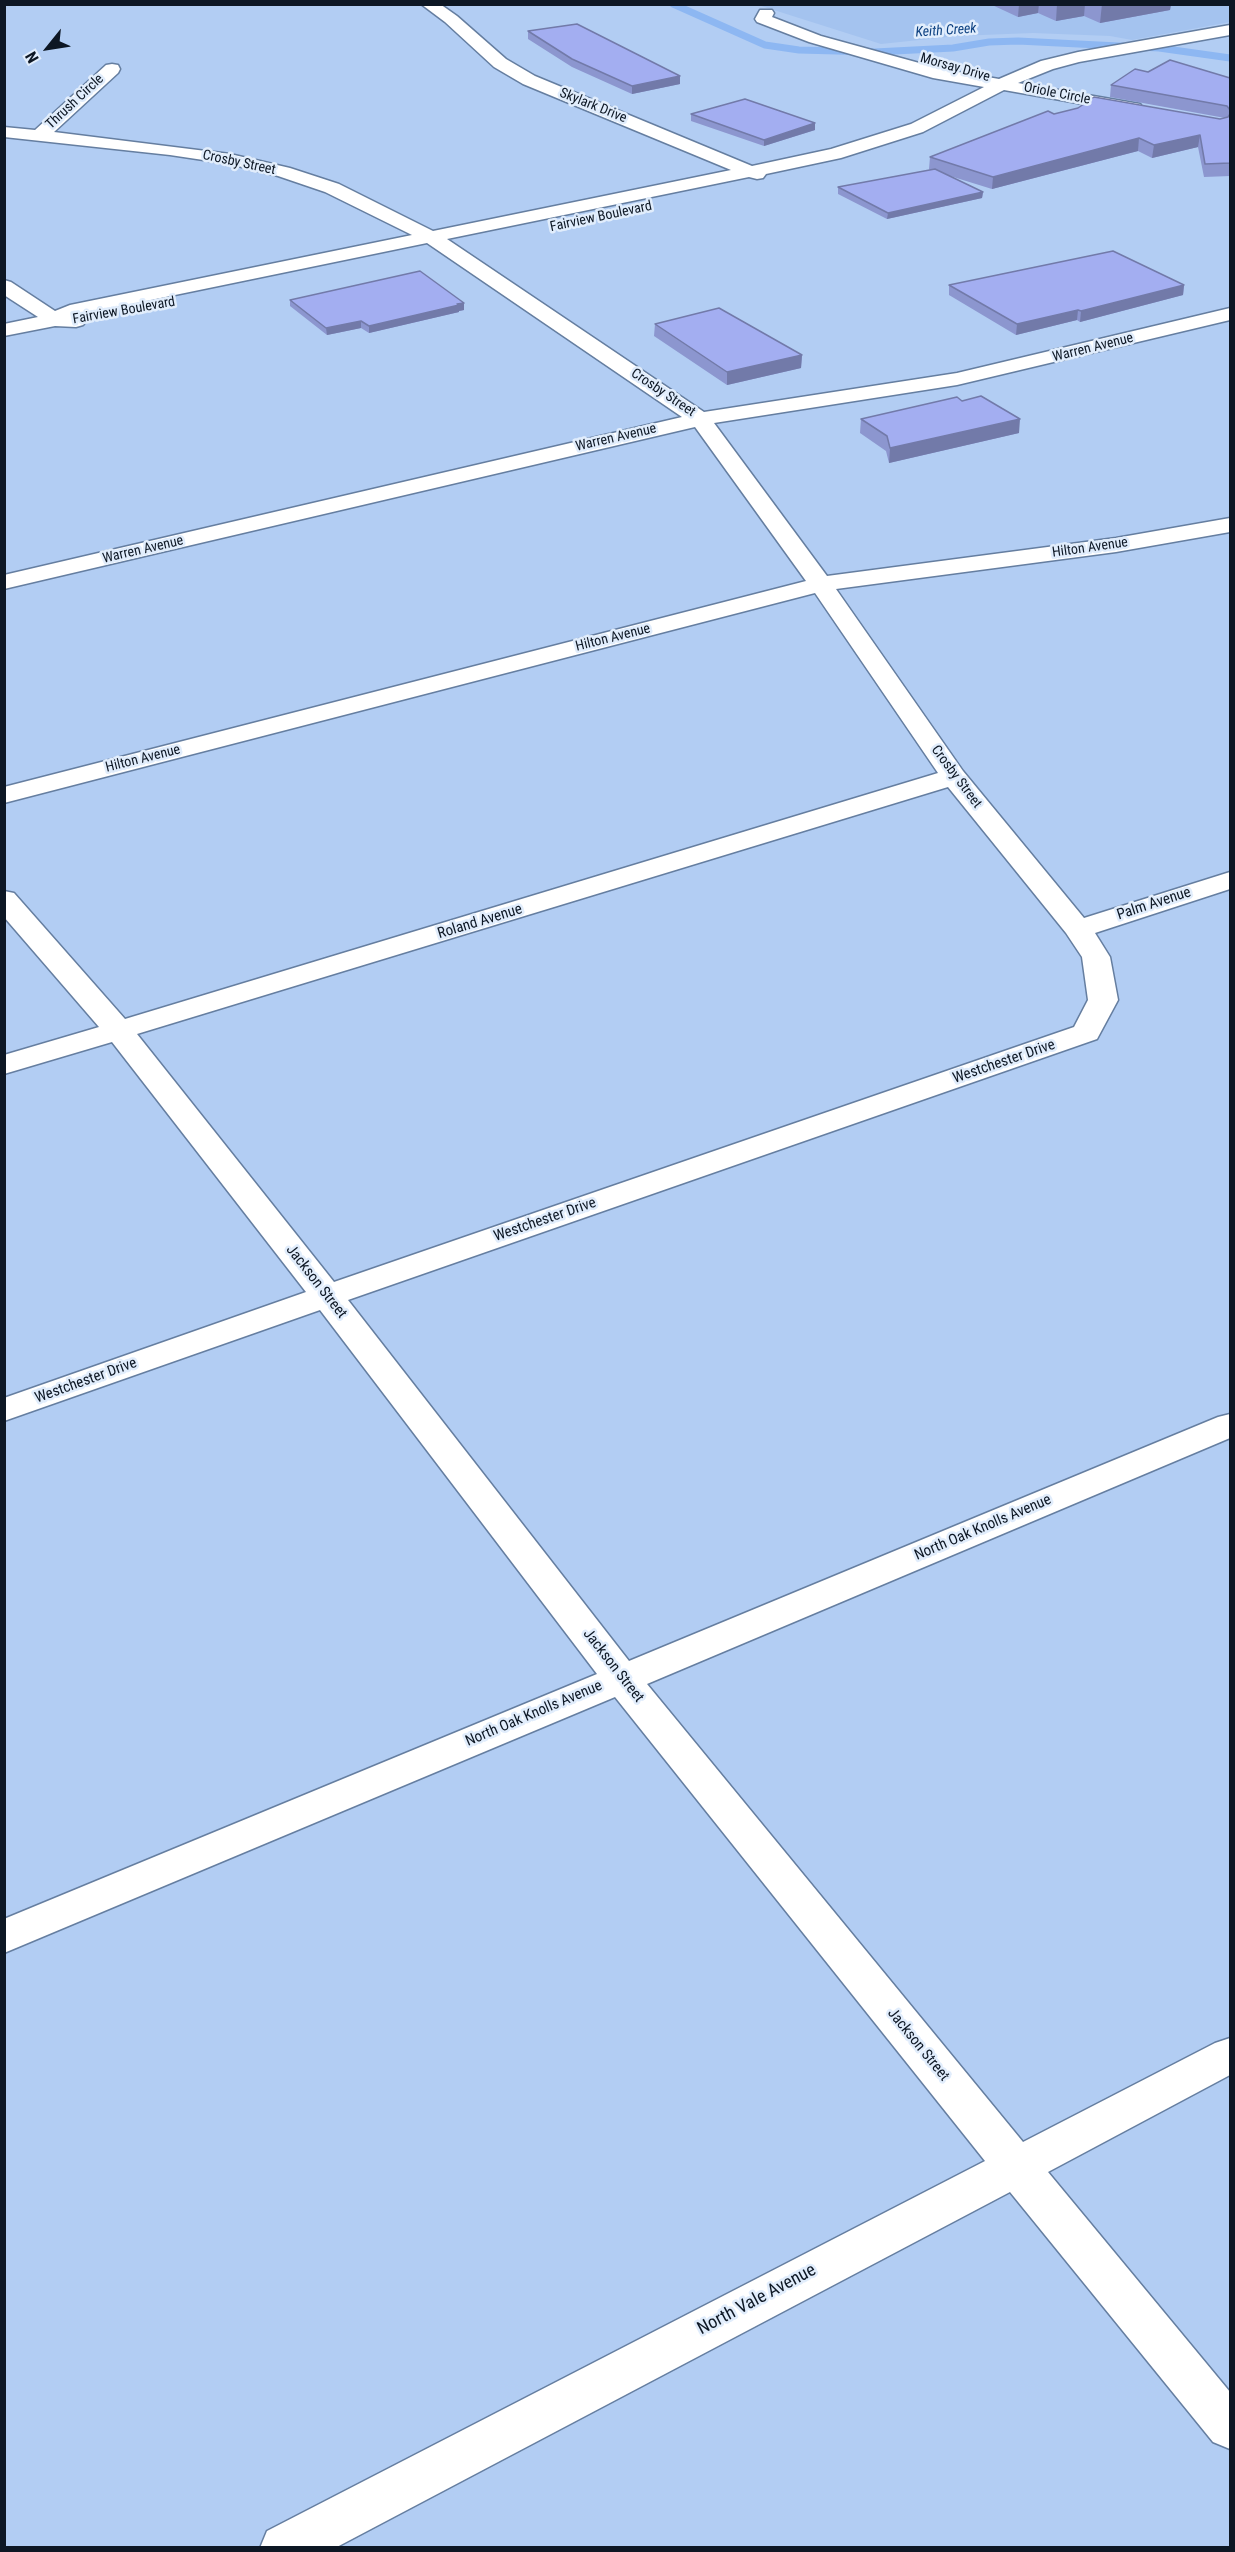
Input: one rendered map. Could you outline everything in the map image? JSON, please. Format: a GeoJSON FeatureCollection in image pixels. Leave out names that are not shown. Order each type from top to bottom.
{"type":"FeatureCollection","features":[{"type":"Feature","properties":{"kind":"street","name":"Skylark Drive"},"geometry":{"type":"LineString","coordinates":[[429,4],[451,19],[500,63],[522,76],[774,182]]}},
{"type":"Feature","properties":{"kind":"street","name":"Morsay Drive"},"geometry":{"type":"LineString","coordinates":[[761,11],[863,42],[986,75],[1002,83],[963,79],[837,46],[763,20],[761,11]]}},
{"type":"Feature","properties":{"kind":"street","name":"Fairview Boulevard"},"geometry":{"type":"LineString","coordinates":[[4,330],[55,320],[80,321],[846,152],[897,136],[936,120],[1002,83],[1054,63],[1230,30]]}},
{"type":"Feature","properties":{"kind":"street","name":"Fairview Boulevard"},"geometry":{"type":"LineString","coordinates":[[997,107],[1027,88],[1063,71],[1116,58],[1125,50]]}},
{"type":"Feature","properties":{"kind":"street"},"geometry":{"type":"LineString","coordinates":[[1012,62],[1125,50]]}},
{"type":"Feature","properties":{"kind":"street"},"geometry":{"type":"LineString","coordinates":[[921,58],[969,62]]}},
{"type":"Feature","properties":{"kind":"street","name":"Thrush Circle"},"geometry":{"type":"LineString","coordinates":[[39,136],[112,69]]}},
{"type":"Feature","properties":{"kind":"street","name":"Oriole Circle"},"geometry":{"type":"LineString","coordinates":[[1002,83],[1148,111]]}},
{"type":"Feature","properties":{"kind":"street","name":"Crosby Street"},"geometry":{"type":"LineString","coordinates":[[4,132],[170,150],[230,159],[332,188],[440,243],[700,418],[821,584],[954,777],[1078,929],[1096,957],[1103,1000],[1086,1033]]}},
{"type":"Feature","properties":{"kind":"street","name":"Fairview Boulevard"},"geometry":{"type":"LineString","coordinates":[[440,243],[774,182],[871,160],[939,137]]}},
{"type":"Feature","properties":{"kind":"street"},"geometry":{"type":"LineString","coordinates":[[4,286],[55,320]]}},
{"type":"Feature","properties":{"kind":"street","name":"Warren Avenue"},"geometry":{"type":"LineString","coordinates":[[4,582],[700,418],[957,379],[1230,314]]}},
{"type":"Feature","properties":{"kind":"street","name":"Hilton Avenue"},"geometry":{"type":"LineString","coordinates":[[4,795],[821,584],[1116,545],[1230,525]]}},
{"type":"Feature","properties":{"kind":"street","name":"Roland Avenue"},"geometry":{"type":"LineString","coordinates":[[4,1065],[954,777]]}},
{"type":"Feature","properties":{"kind":"street","name":"Palm Avenue"},"geometry":{"type":"LineString","coordinates":[[1078,929],[1230,880]]}},
{"type":"Feature","properties":{"kind":"street","name":"Jackson Street"},"geometry":{"type":"LineString","coordinates":[[4,899],[119,1031],[327,1296],[621,1678],[1230,2427]]}},
{"type":"Feature","properties":{"kind":"street","name":"Westchester Drive"},"geometry":{"type":"LineString","coordinates":[[4,1410],[1086,1033]]}},
{"type":"Feature","properties":{"kind":"street","name":"North Oak Knolls Avenue"},"geometry":{"type":"LineString","coordinates":[[4,1936],[1230,1425]]}},
{"type":"Feature","properties":{"kind":"street","name":"North Vale Avenue"},"geometry":{"type":"LineString","coordinates":[[285,2547],[1230,2055]]}},
{"type":"Feature","properties":{"kind":"shaded area"},"geometry":{"type":"Polygon","coordinates":[[[1230,4],[1230,22],[1132,40],[1110,36],[1033,33],[957,36],[881,44],[758,5],[1230,4]]]}},
{"type":"Feature","properties":{"kind":"building"},"geometry":{"type":"Polygon","coordinates":[[[577,24],[680,76],[632,86],[572,59],[528,31],[577,24]]]}},
{"type":"Feature","properties":{"kind":"building"},"geometry":{"type":"Polygon","coordinates":[[[1170,60],[1230,78],[1230,110],[1227,106],[1111,85],[1135,69],[1148,72],[1170,60]]]}},
{"type":"Feature","properties":{"kind":"building"},"geometry":{"type":"Polygon","coordinates":[[[1094,97],[1220,119],[1230,114],[1230,163],[1205,164],[1200,135],[1154,145],[1139,138],[993,177],[930,157],[1048,111],[1054,114],[1078,108],[1094,97]]]}},
{"type":"Feature","properties":{"kind":"building"},"geometry":{"type":"Polygon","coordinates":[[[745,99],[815,123],[764,140],[691,114],[745,99]]]}},
{"type":"Feature","properties":{"kind":"building"},"geometry":{"type":"Polygon","coordinates":[[[935,169],[983,192],[888,213],[838,187],[935,169]]]}},
{"type":"Feature","properties":{"kind":"building"},"geometry":{"type":"Polygon","coordinates":[[[1113,251],[1184,285],[1081,311],[1017,324],[949,285],[1113,251]]]}},
{"type":"Feature","properties":{"kind":"building"},"geometry":{"type":"Polygon","coordinates":[[[420,271],[464,303],[369,326],[361,321],[326,328],[290,300],[420,271]]]}},
{"type":"Feature","properties":{"kind":"building"},"geometry":{"type":"Polygon","coordinates":[[[719,308],[802,355],[727,372],[655,324],[719,308]]]}},
{"type":"Feature","properties":{"kind":"building"},"geometry":{"type":"Polygon","coordinates":[[[981,396],[1020,419],[890,448],[887,436],[861,419],[957,397],[962,401],[981,396]]]}},
{"type":"Feature","properties":{"kind":"waterway","name":"Keith Creek"},"geometry":{"type":"LineString","coordinates":[[673,4],[765,45],[799,50],[875,52],[953,48],[989,42],[1018,41],[1159,48],[1230,58]]}}]}
